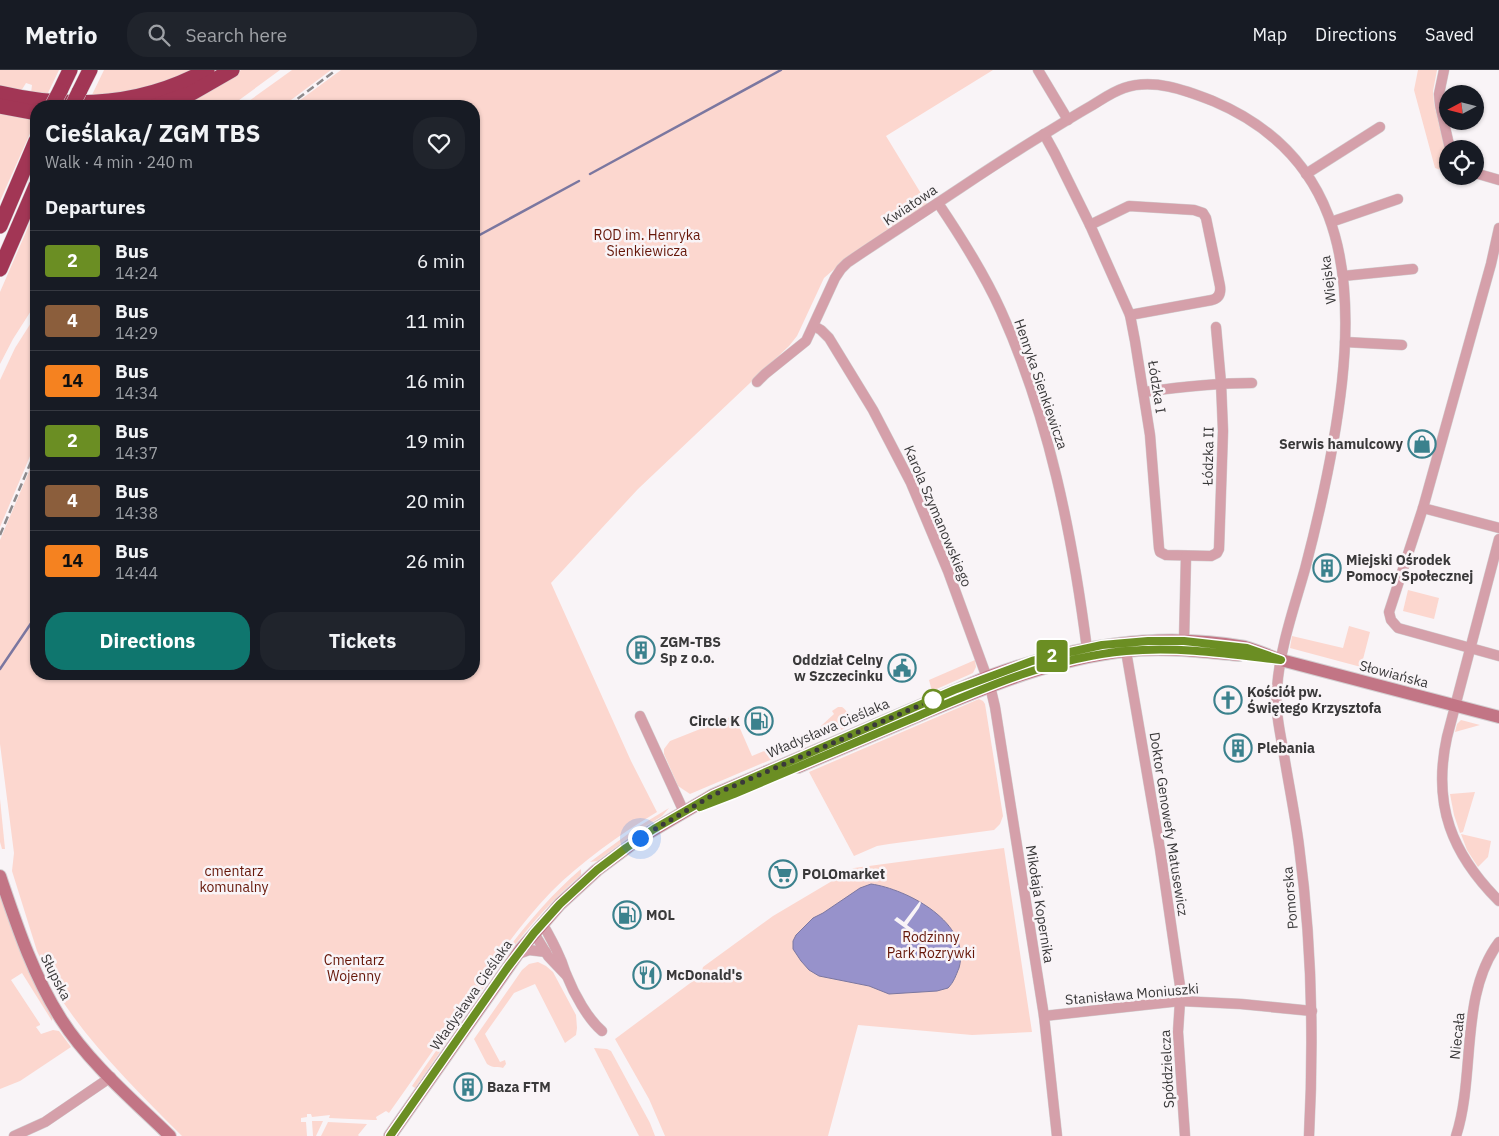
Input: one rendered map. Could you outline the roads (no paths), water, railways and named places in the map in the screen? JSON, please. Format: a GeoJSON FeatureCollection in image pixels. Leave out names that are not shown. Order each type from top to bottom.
{"type":"FeatureCollection","features":[{"type":"Feature","properties":{"kind":"highway"},"geometry":{"type":"LineString","coordinates":[[55,100],[70,70]]}},
{"type":"Feature","properties":{"kind":"highway"},"geometry":{"type":"LineString","coordinates":[[75,100],[90,70]]}},
{"type":"Feature","properties":{"kind":"highway"},"geometry":{"type":"LineString","coordinates":[[118,100],[149,95],[208,70]]}},
{"type":"Feature","properties":{"kind":"highway"},"geometry":{"type":"LineString","coordinates":[[172,100],[192,93],[232,70]]}},
{"type":"Feature","properties":{"kind":"highway"},"geometry":{"type":"LineString","coordinates":[[0,93],[34,100]]}},
{"type":"Feature","properties":{"kind":"highway"},"geometry":{"type":"LineString","coordinates":[[0,106],[30,112]]}},
{"type":"Feature","properties":{"kind":"highway"},"geometry":{"type":"LineString","coordinates":[[0,226],[30,155]]}},
{"type":"Feature","properties":{"kind":"highway"},"geometry":{"type":"LineString","coordinates":[[0,268],[30,200]]}},
{"type":"Feature","properties":{"kind":"street"},"geometry":{"type":"LineString","coordinates":[[1038,70],[1068,120]]}},
{"type":"Feature","properties":{"kind":"street"},"geometry":{"type":"LineString","coordinates":[[1444,70],[1439,94],[1448,140]]}},
{"type":"Feature","properties":{"kind":"street","name":"Wiejska"},"geometry":{"type":"LineString","coordinates":[[1068,120],[1110,94],[1128,87],[1150,84],[1206,98],[1256,125],[1283,148],[1306,174],[1322,200],[1331,222],[1343,276],[1345,307],[1345,342],[1340,398],[1328,469],[1313,538],[1281,660]]}},
{"type":"Feature","properties":{"kind":"street","name":"Kwiatowa"},"geometry":{"type":"LineString","coordinates":[[757,382],[804,344],[835,278],[843,266],[938,202],[1068,120]]}},
{"type":"Feature","properties":{"kind":"street"},"geometry":{"type":"LineString","coordinates":[[1306,174],[1380,127]]}},
{"type":"Feature","properties":{"kind":"street","name":"Łódzka I"},"geometry":{"type":"LineString","coordinates":[[1044,134],[1090,225],[1130,315],[1153,456],[1158,548],[1160,552],[1166,555],[1186,556]]}},
{"type":"Feature","properties":{"kind":"street"},"geometry":{"type":"LineString","coordinates":[[1484,176],[1499,180]]}},
{"type":"Feature","properties":{"kind":"street"},"geometry":{"type":"LineString","coordinates":[[1331,222],[1398,199]]}},
{"type":"Feature","properties":{"kind":"street","name":"Henryka Sienkiewicza"},"geometry":{"type":"LineString","coordinates":[[938,202],[978,266],[992,294],[1018,351],[1036,404],[1053,460],[1066,516],[1087,649]]}},
{"type":"Feature","properties":{"kind":"street"},"geometry":{"type":"LineString","coordinates":[[1090,225],[1121,208],[1134,205],[1194,210],[1202,213],[1208,221],[1220,286],[1220,294],[1216,299],[1130,315]]}},
{"type":"Feature","properties":{"kind":"street"},"geometry":{"type":"LineString","coordinates":[[1499,228],[1495,266],[1423,508],[1389,608],[1389,616],[1398,628],[1499,656]]}},
{"type":"Feature","properties":{"kind":"street"},"geometry":{"type":"LineString","coordinates":[[1343,276],[1413,269]]}},
{"type":"Feature","properties":{"kind":"street","name":"Karola Szymanowskiego"},"geometry":{"type":"LineString","coordinates":[[814,326],[821,330],[828,338],[873,410],[906,470],[933,534],[988,682]]}},
{"type":"Feature","properties":{"kind":"street","name":"Łódzka II"},"geometry":{"type":"LineString","coordinates":[[1186,556],[1210,556],[1219,549],[1223,447],[1221,383],[1216,327]]}},
{"type":"Feature","properties":{"kind":"street"},"geometry":{"type":"LineString","coordinates":[[1345,342],[1402,345]]}},
{"type":"Feature","properties":{"kind":"street"},"geometry":{"type":"LineString","coordinates":[[1144,392],[1192,385],[1252,383]]}},
{"type":"Feature","properties":{"kind":"street"},"geometry":{"type":"LineString","coordinates":[[1423,508],[1499,528]]}},
{"type":"Feature","properties":{"kind":"street"},"geometry":{"type":"LineString","coordinates":[[1499,539],[1455,706],[1442,764],[1442,790],[1446,813],[1460,851],[1470,869],[1499,902]]}},
{"type":"Feature","properties":{"kind":"street"},"geometry":{"type":"LineString","coordinates":[[1184,641],[1186,556]]}},
{"type":"Feature","properties":{"kind":"street","name":"Słowiańska"},"geometry":{"type":"LineString","coordinates":[[988,682],[1032,661],[1102,645],[1124,642],[1184,641],[1247,648],[1281,660],[1499,717]]}},
{"type":"Feature","properties":{"kind":"street","name":"Słowiańska"},"geometry":{"type":"LineString","coordinates":[[988,682],[1035,669],[1126,651],[1186,650],[1281,660]]}},
{"type":"Feature","properties":{"kind":"street","name":"Doktor Genowefy Matusewicz"},"geometry":{"type":"LineString","coordinates":[[1126,651],[1160,849],[1180,986],[1180,1002]]}},
{"type":"Feature","properties":{"kind":"street","name":"Pomorska"},"geometry":{"type":"LineString","coordinates":[[1281,660],[1277,690],[1277,716],[1299,843],[1312,1011],[1309,1136]]}},
{"type":"Feature","properties":{"kind":"street","name":"Władysława Cieślaka"},"geometry":{"type":"LineString","coordinates":[[390,1136],[538,928],[567,897],[597,870],[640,838],[713,795],[988,682]]}},
{"type":"Feature","properties":{"kind":"street","name":"Mikołaja Kopernika"},"geometry":{"type":"LineString","coordinates":[[988,682],[995,707],[1044,1016],[1057,1136]]}},
{"type":"Feature","properties":{"kind":"street"},"geometry":{"type":"LineString","coordinates":[[640,716],[684,812]]}},
{"type":"Feature","properties":{"kind":"street","name":"Słupska"},"geometry":{"type":"LineString","coordinates":[[0,876],[22,941],[35,972],[62,1020],[91,1057],[170,1136]]}},
{"type":"Feature","properties":{"kind":"street"},"geometry":{"type":"LineString","coordinates":[[538,928],[546,952],[566,976]]}},
{"type":"Feature","properties":{"kind":"street"},"geometry":{"type":"LineString","coordinates":[[538,928],[559,954],[566,976],[586,1012],[593,1023],[602,1031]]}},
{"type":"Feature","properties":{"kind":"street","name":"Niecała"},"geometry":{"type":"LineString","coordinates":[[1456,1136],[1466,1092],[1474,1006],[1491,953],[1499,942]]}},
{"type":"Feature","properties":{"kind":"street"},"geometry":{"type":"LineString","coordinates":[[518,954],[529,950],[546,952]]}},
{"type":"Feature","properties":{"kind":"street","name":"Stanisława Moniuszki"},"geometry":{"type":"LineString","coordinates":[[1044,1016],[1180,1002],[1241,1004],[1312,1011]]}},
{"type":"Feature","properties":{"kind":"street","name":"Spółdzielcza"},"geometry":{"type":"LineString","coordinates":[[1180,1002],[1178,1032],[1185,1136]]}},
{"type":"Feature","properties":{"kind":"street"},"geometry":{"type":"LineString","coordinates":[[14,1136],[45,1122],[111,1077]]}},
{"type":"Feature","properties":{"kind":"waterway"},"geometry":{"type":"LineString","coordinates":[[590,174],[781,70]]}},
{"type":"Feature","properties":{"kind":"waterway"},"geometry":{"type":"LineString","coordinates":[[480,235],[579,181]]}},
{"type":"Feature","properties":{"kind":"waterway"},"geometry":{"type":"LineString","coordinates":[[0,669],[30,625]]}},
{"type":"Feature","properties":{"kind":"railway"},"geometry":{"type":"LineString","coordinates":[[296,100],[336,70]]}},
{"type":"Feature","properties":{"kind":"railway"},"geometry":{"type":"LineString","coordinates":[[0,535],[30,464]]}},
{"type":"Feature","properties":{"kind":"place","name":"Serwis hamulcowy"},"geometry":{"type":"Point","coordinates":[1422,444]}},
{"type":"Feature","properties":{"kind":"place","name":"Miejski Ośrodek Pomocy Społecznej"},"geometry":{"type":"Point","coordinates":[1327,568]}},
{"type":"Feature","properties":{"kind":"place","name":"ZGM-TBS Sp z o.o."},"geometry":{"type":"Point","coordinates":[641,650]}},
{"type":"Feature","properties":{"kind":"place","name":"Oddział Celny w Szczecinku"},"geometry":{"type":"Point","coordinates":[902,668]}},
{"type":"Feature","properties":{"kind":"place","name":"Kościół pw. Świętego Krzysztofa"},"geometry":{"type":"Point","coordinates":[1228,700]}},
{"type":"Feature","properties":{"kind":"place","name":"Circle K"},"geometry":{"type":"Point","coordinates":[759,721]}},
{"type":"Feature","properties":{"kind":"place","name":"Plebania"},"geometry":{"type":"Point","coordinates":[1238,748]}},
{"type":"Feature","properties":{"kind":"place","name":"POLOmarket"},"geometry":{"type":"Point","coordinates":[783,874]}},
{"type":"Feature","properties":{"kind":"place","name":"MOL"},"geometry":{"type":"Point","coordinates":[627,915]}},
{"type":"Feature","properties":{"kind":"place","name":"McDonald's"},"geometry":{"type":"Point","coordinates":[647,975]}},
{"type":"Feature","properties":{"kind":"place","name":"Baza FTM"},"geometry":{"type":"Point","coordinates":[468,1087]}},
{"type":"Feature","properties":{"kind":"park label","name":"ROD im. Henryka Sienkiewicza"},"geometry":{"type":"Point","coordinates":[647,244]}},
{"type":"Feature","properties":{"kind":"park label","name":"cmentarz komunalny"},"geometry":{"type":"Point","coordinates":[234,880]}},
{"type":"Feature","properties":{"kind":"park label","name":"Rodzinny Park Rozrywki"},"geometry":{"type":"Point","coordinates":[931,946]}},
{"type":"Feature","properties":{"kind":"park label","name":"Cmentarz Wojenny"},"geometry":{"type":"Point","coordinates":[354,968]}}]}
